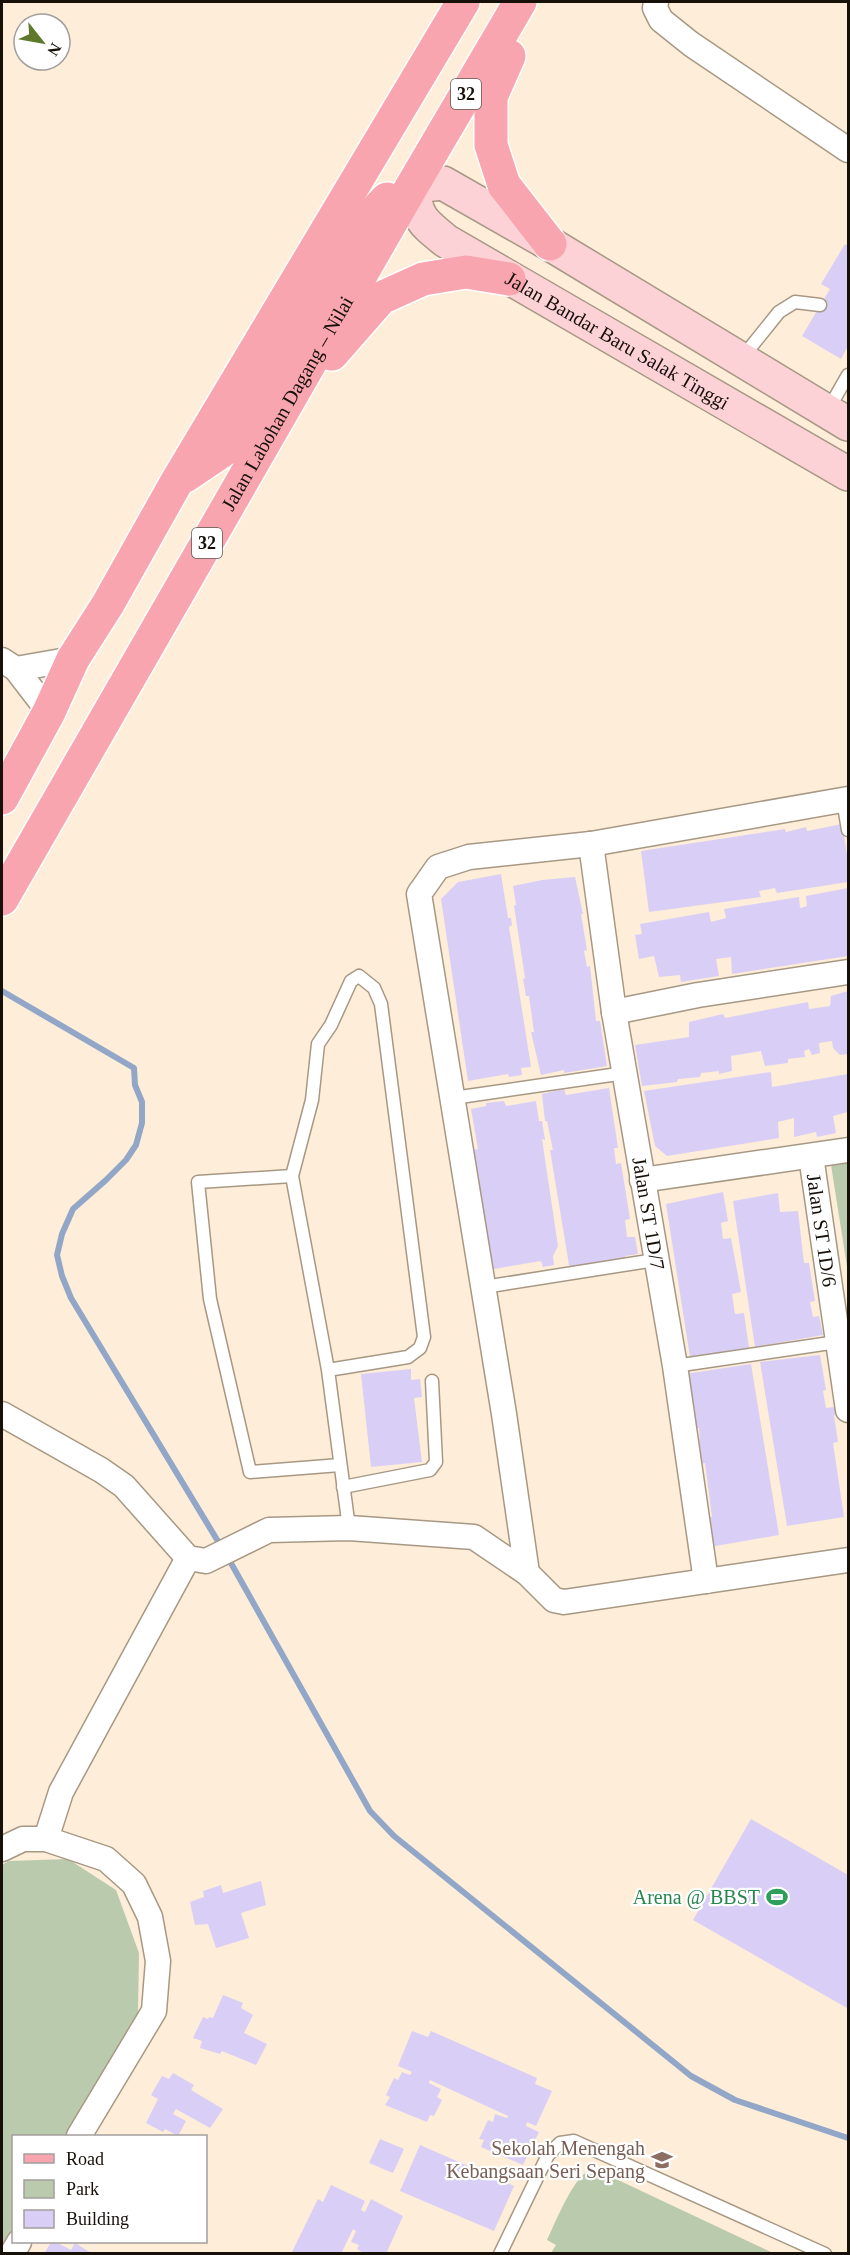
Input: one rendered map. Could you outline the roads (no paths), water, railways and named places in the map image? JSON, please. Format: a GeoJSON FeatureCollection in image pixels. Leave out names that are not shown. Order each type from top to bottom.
{"type":"FeatureCollection","features":[{"type":"Feature","properties":{"kind":"main road"},"geometry":{"type":"LineString","coordinates":[[2,798],[49,712],[73,659],[108,604],[176,483],[463,2]]}},
{"type":"Feature","properties":{"kind":"main road"},"geometry":{"type":"LineString","coordinates":[[412,186],[413,163],[430,115],[496,2]]}},
{"type":"Feature","properties":{"kind":"main road","name":"Jalan Labohan Dagang ‒ Nilai"},"geometry":{"type":"LineString","coordinates":[[2,899],[520,2]]}},
{"type":"Feature","properties":{"kind":"main road"},"geometry":{"type":"LineString","coordinates":[[532,2],[491,97],[492,145],[504,185],[550,244]]}},
{"type":"Feature","properties":{"kind":"main road"},"geometry":{"type":"LineString","coordinates":[[176,483],[228,447],[366,221],[390,196],[412,186],[442,183],[550,244],[838,418]]}},
{"type":"Feature","properties":{"kind":"main road","name":"Jalan Bandar Baru Salak Tinggi"},"geometry":{"type":"LineString","coordinates":[[412,186],[416,212],[426,225],[447,241],[849,474]]}},
{"type":"Feature","properties":{"kind":"main road"},"geometry":{"type":"LineString","coordinates":[[253,463],[319,369],[381,298],[423,279],[466,272],[509,279]]}},
{"type":"Feature","properties":{"kind":"main road"},"geometry":{"type":"LineString","coordinates":[[680,377],[705,338]]}},
{"type":"Feature","properties":{"kind":"street"},"geometry":{"type":"LineString","coordinates":[[656,2],[655,8],[661,20],[691,44],[849,150]]}},
{"type":"Feature","properties":{"kind":"street"},"geometry":{"type":"LineString","coordinates":[[9,664],[73,659]]}},
{"type":"Feature","properties":{"kind":"street"},"geometry":{"type":"LineString","coordinates":[[9,664],[49,712]]}},
{"type":"Feature","properties":{"kind":"street"},"geometry":{"type":"LineString","coordinates":[[527,1573],[484,1287],[419,894],[438,867],[469,857],[591,844],[846,799]]}},
{"type":"Feature","properties":{"kind":"street","name":"Jalan ST 1D/7"},"geometry":{"type":"LineString","coordinates":[[591,844],[614,1012],[675,1366],[706,1581]]}},
{"type":"Feature","properties":{"kind":"street"},"geometry":{"type":"LineString","coordinates":[[614,1012],[698,995],[849,972]]}},
{"type":"Feature","properties":{"kind":"street"},"geometry":{"type":"LineString","coordinates":[[642,1180],[849,1150]]}},
{"type":"Feature","properties":{"kind":"street","name":"Jalan ST 1D/6"},"geometry":{"type":"LineString","coordinates":[[811,1156],[837,1342],[849,1410]]}},
{"type":"Feature","properties":{"kind":"street"},"geometry":{"type":"LineString","coordinates":[[2,1414],[101,1470],[124,1486],[188,1558],[206,1560],[223,1554],[269,1530],[349,1528],[474,1537],[527,1573],[554,1600],[564,1602],[849,1560]]}},
{"type":"Feature","properties":{"kind":"street"},"geometry":{"type":"LineString","coordinates":[[46,1839],[61,1792],[188,1558]]}},
{"type":"Feature","properties":{"kind":"street"},"geometry":{"type":"LineString","coordinates":[[2,1849],[23,1839],[46,1839],[106,1859],[134,1884],[150,1917],[158,1961],[154,2011],[81,2135]]}},
{"type":"Feature","properties":{"kind":"lane"},"geometry":{"type":"LineString","coordinates":[[741,359],[779,312],[795,302],[820,305]]}},
{"type":"Feature","properties":{"kind":"lane"},"geometry":{"type":"LineString","coordinates":[[838,418],[849,375]]}},
{"type":"Feature","properties":{"kind":"lane"},"geometry":{"type":"LineString","coordinates":[[846,799],[849,830]]}},
{"type":"Feature","properties":{"kind":"lane"},"geometry":{"type":"LineString","coordinates":[[328,1370],[408,1357],[420,1348],[424,1337],[381,1004],[374,988],[359,976],[351,981],[331,1025],[318,1044],[312,1100],[292,1176],[328,1370],[349,1528]]}},
{"type":"Feature","properties":{"kind":"lane"},"geometry":{"type":"LineString","coordinates":[[453,1098],[625,1073]]}},
{"type":"Feature","properties":{"kind":"lane"},"geometry":{"type":"LineString","coordinates":[[292,1176],[198,1182],[210,1299],[250,1472],[340,1466]]}},
{"type":"Feature","properties":{"kind":"lane"},"geometry":{"type":"LineString","coordinates":[[484,1287],[655,1260]]}},
{"type":"Feature","properties":{"kind":"lane"},"geometry":{"type":"LineString","coordinates":[[675,1366],[837,1342]]}},
{"type":"Feature","properties":{"kind":"lane"},"geometry":{"type":"LineString","coordinates":[[343,1487],[430,1470],[436,1462],[432,1381]]}},
{"type":"Feature","properties":{"kind":"lane"},"geometry":{"type":"LineString","coordinates":[[500,2253],[548,2156],[560,2143],[574,2141],[825,2253]]}},
{"type":"Feature","properties":{"kind":"waterway"},"geometry":{"type":"LineString","coordinates":[[2,991],[134,1068],[135,1085],[142,1102],[142,1123],[136,1145],[126,1160],[73,1209],[62,1234],[57,1255],[71,1298],[222,1548]]}},
{"type":"Feature","properties":{"kind":"waterway"},"geometry":{"type":"LineString","coordinates":[[227,1556],[370,1811],[394,1836],[691,2076],[735,2100],[848,2138]]}},
{"type":"Feature","properties":{"kind":"place","name":"Arena @ BBST"},"geometry":{"type":"Point","coordinates":[777,1897]}},
{"type":"Feature","properties":{"kind":"place","name":"Sekolah Menengah Kebangsaan Seri Sepang"},"geometry":{"type":"Point","coordinates":[662,2160]}}]}
